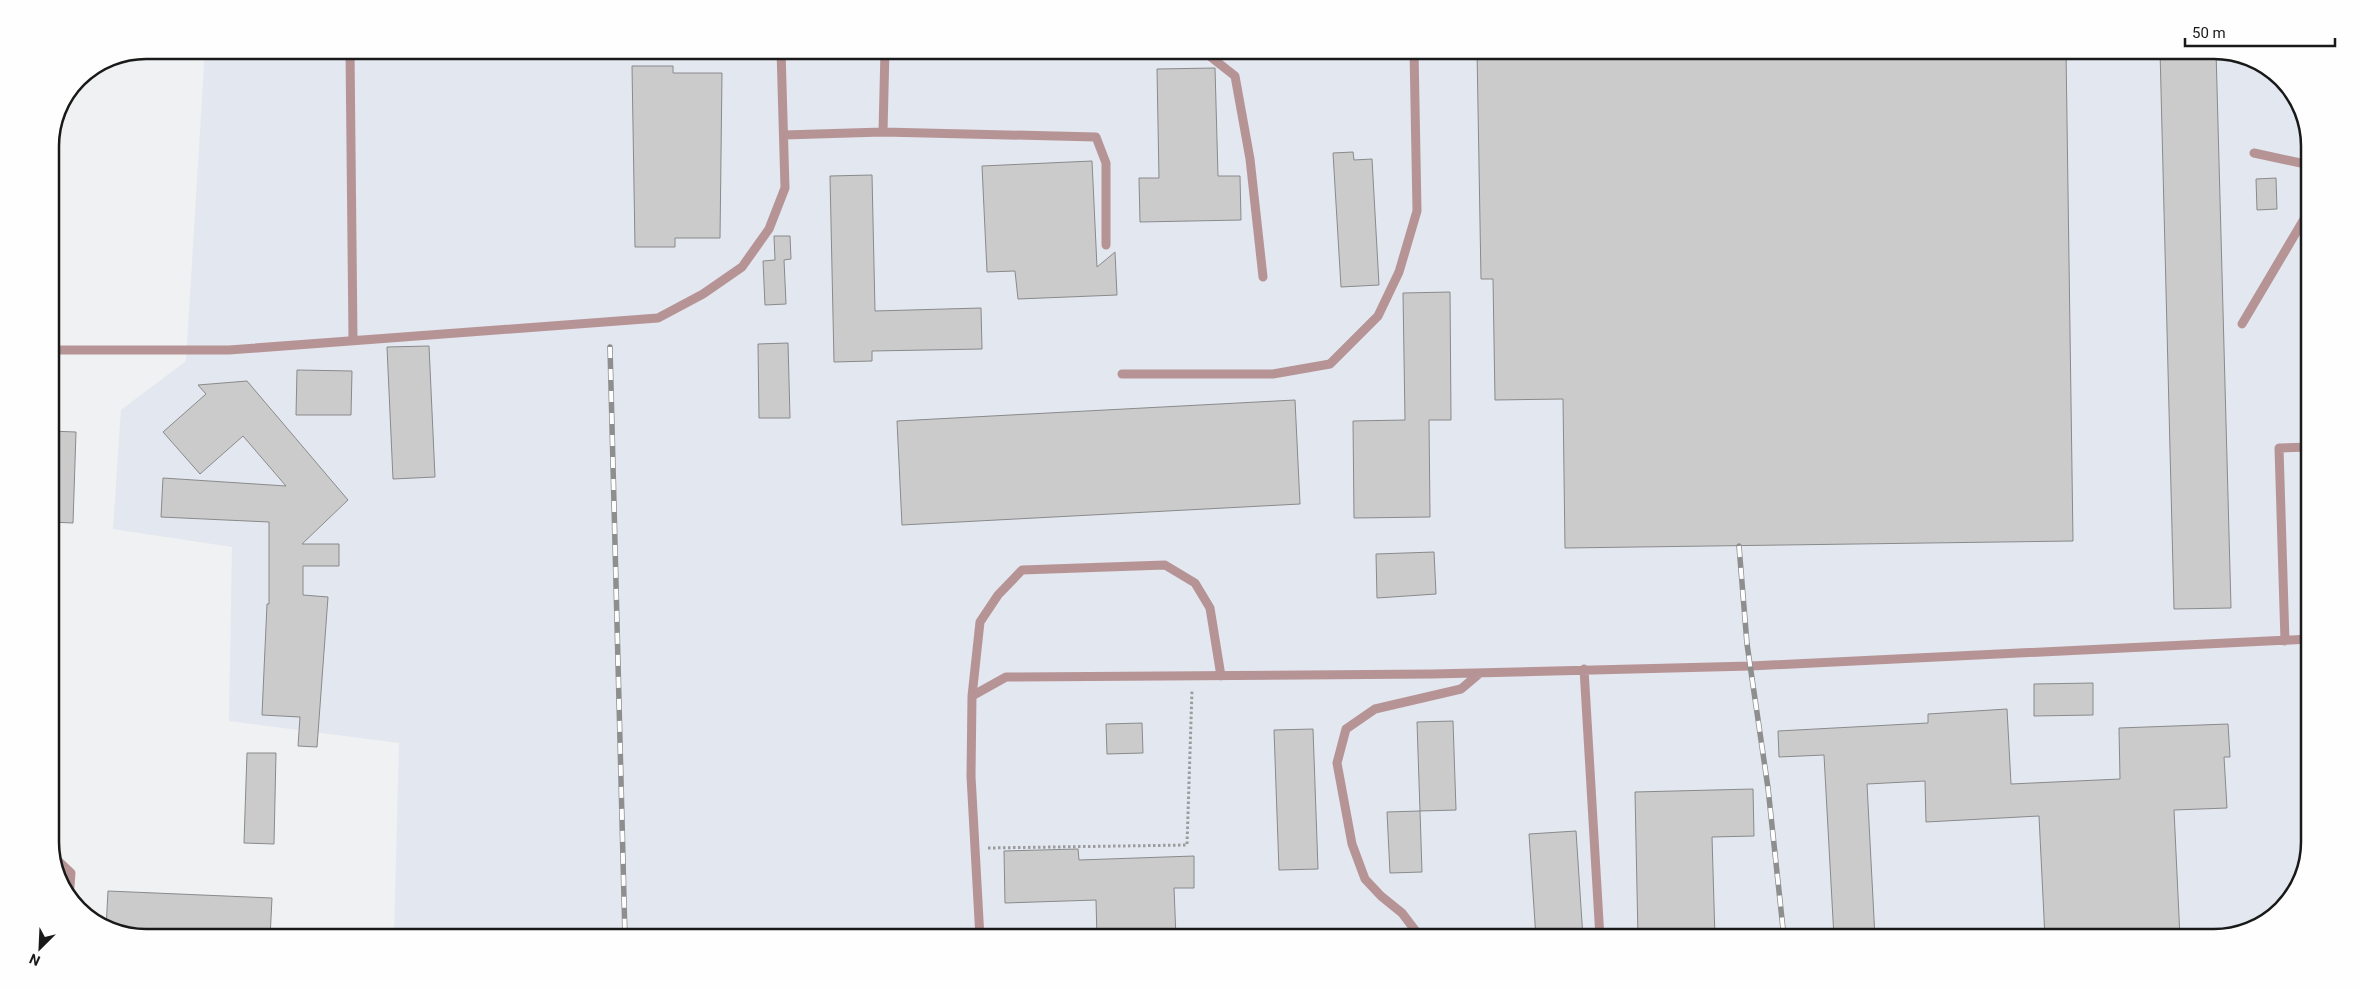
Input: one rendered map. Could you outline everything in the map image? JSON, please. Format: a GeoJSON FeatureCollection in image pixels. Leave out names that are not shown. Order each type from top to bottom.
{"type":"FeatureCollection","features":[{"type":"Feature","properties":{"kind":"lane"},"geometry":{"type":"LineString","coordinates":[[350,59],[353,340]]}},
{"type":"Feature","properties":{"kind":"lane"},"geometry":{"type":"LineString","coordinates":[[59,350],[229,350],[658,318],[703,294],[742,266],[769,229],[785,188],[781,59]]}},
{"type":"Feature","properties":{"kind":"lane"},"geometry":{"type":"LineString","coordinates":[[883,132],[885,59]]}},
{"type":"Feature","properties":{"kind":"lane"},"geometry":{"type":"LineString","coordinates":[[1213,59],[1235,76],[1250,159],[1263,277]]}},
{"type":"Feature","properties":{"kind":"lane"},"geometry":{"type":"LineString","coordinates":[[1122,374],[1273,374],[1330,364],[1378,316],[1399,272],[1417,211],[1414,59]]}},
{"type":"Feature","properties":{"kind":"lane"},"geometry":{"type":"LineString","coordinates":[[784,135],[883,132],[1096,137],[1106,163],[1106,246]]}},
{"type":"Feature","properties":{"kind":"lane"},"geometry":{"type":"LineString","coordinates":[[2254,153],[2301,163]]}},
{"type":"Feature","properties":{"kind":"lane"},"geometry":{"type":"LineString","coordinates":[[2242,324],[2301,224]]}},
{"type":"Feature","properties":{"kind":"lane"},"geometry":{"type":"LineString","coordinates":[[2285,641],[2279,448],[2301,447]]}},
{"type":"Feature","properties":{"kind":"lane"},"geometry":{"type":"LineString","coordinates":[[980,929],[971,776],[972,696],[980,622],[998,595],[1022,570],[1165,565],[1195,583],[1210,608],[1221,676]]}},
{"type":"Feature","properties":{"kind":"lane"},"geometry":{"type":"LineString","coordinates":[[972,696],[1006,677],[1193,677],[1480,673],[1760,665],[2301,640]]}},
{"type":"Feature","properties":{"kind":"lane"},"geometry":{"type":"LineString","coordinates":[[1584,669],[1599,929]]}},
{"type":"Feature","properties":{"kind":"lane"},"geometry":{"type":"LineString","coordinates":[[1414,929],[1402,913],[1381,896],[1365,879],[1352,844],[1336,763],[1346,729],[1375,709],[1461,689],[1480,673]]}},
{"type":"Feature","properties":{"kind":"lane"},"geometry":{"type":"LineString","coordinates":[[61,864],[71,873],[70,885]]}},
{"type":"Feature","properties":{"kind":"path"},"geometry":{"type":"LineString","coordinates":[[976,848],[1187,845],[1193,677]]}},
{"type":"Feature","properties":{"kind":"shaded area"},"geometry":{"type":"Polygon","coordinates":[[[204,59],[2231,60],[2248,65],[2263,73],[2280,88],[2287,97],[2297,118],[2301,140],[2300,859],[2290,886],[2272,908],[2263,915],[2242,925],[2214,929],[394,929],[399,743],[229,721],[232,547],[113,529],[121,410],[186,361],[204,59]]]}},
{"type":"Feature","properties":{"kind":"building"},"geometry":{"type":"Polygon","coordinates":[[[1477,59],[2066,59],[2073,541],[1565,548],[1563,399],[1495,400],[1493,279],[1481,279],[1477,59]]]}},
{"type":"Feature","properties":{"kind":"building"},"geometry":{"type":"Polygon","coordinates":[[[2160,59],[2216,59],[2231,608],[2174,609],[2160,59]]]}},
{"type":"Feature","properties":{"kind":"building"},"geometry":{"type":"Polygon","coordinates":[[[632,66],[673,66],[673,73],[722,73],[720,238],[675,238],[675,247],[635,247],[632,66]]]}},
{"type":"Feature","properties":{"kind":"building"},"geometry":{"type":"Polygon","coordinates":[[[1215,68],[1218,176],[1240,176],[1241,220],[1140,222],[1139,178],[1159,178],[1157,69],[1215,68]]]}},
{"type":"Feature","properties":{"kind":"building"},"geometry":{"type":"Polygon","coordinates":[[[1353,152],[1354,160],[1372,159],[1379,285],[1341,287],[1333,153],[1353,152]]]}},
{"type":"Feature","properties":{"kind":"building"},"geometry":{"type":"Polygon","coordinates":[[[1092,161],[1097,267],[1115,252],[1117,295],[1018,299],[1015,271],[987,272],[982,166],[1092,161]]]}},
{"type":"Feature","properties":{"kind":"building"},"geometry":{"type":"Polygon","coordinates":[[[872,175],[875,311],[981,308],[982,349],[872,351],[872,361],[834,362],[830,176],[872,175]]]}},
{"type":"Feature","properties":{"kind":"building"},"geometry":{"type":"Polygon","coordinates":[[[2276,178],[2277,209],[2257,210],[2256,179],[2276,178]]]}},
{"type":"Feature","properties":{"kind":"building"},"geometry":{"type":"Polygon","coordinates":[[[774,236],[790,236],[791,259],[784,260],[786,304],[765,305],[763,261],[775,260],[774,236]]]}},
{"type":"Feature","properties":{"kind":"building"},"geometry":{"type":"Polygon","coordinates":[[[1450,292],[1451,420],[1429,420],[1430,517],[1354,518],[1353,421],[1405,420],[1403,293],[1450,292]]]}},
{"type":"Feature","properties":{"kind":"building"},"geometry":{"type":"Polygon","coordinates":[[[788,343],[790,418],[759,418],[758,344],[788,343]]]}},
{"type":"Feature","properties":{"kind":"building"},"geometry":{"type":"Polygon","coordinates":[[[429,346],[435,477],[393,479],[387,347],[429,346]]]}},
{"type":"Feature","properties":{"kind":"building"},"geometry":{"type":"Polygon","coordinates":[[[297,370],[352,371],[351,415],[296,415],[297,370]]]}},
{"type":"Feature","properties":{"kind":"building"},"geometry":{"type":"Polygon","coordinates":[[[247,381],[348,500],[302,544],[339,544],[339,566],[303,566],[303,595],[328,597],[317,747],[298,746],[300,717],[262,715],[267,604],[269,604],[269,522],[161,517],[163,478],[286,486],[243,436],[200,474],[163,432],[206,394],[198,385],[247,381]]]}},
{"type":"Feature","properties":{"kind":"building"},"geometry":{"type":"Polygon","coordinates":[[[1295,400],[1300,504],[902,525],[897,421],[1295,400]]]}},
{"type":"Feature","properties":{"kind":"building"},"geometry":{"type":"Polygon","coordinates":[[[59,431],[76,432],[73,523],[59,522],[59,431]]]}},
{"type":"Feature","properties":{"kind":"building"},"geometry":{"type":"Polygon","coordinates":[[[1434,552],[1436,594],[1377,598],[1376,554],[1434,552]]]}},
{"type":"Feature","properties":{"kind":"building"},"geometry":{"type":"Polygon","coordinates":[[[2093,683],[2093,715],[2034,716],[2034,684],[2093,683]]]}},
{"type":"Feature","properties":{"kind":"building"},"geometry":{"type":"Polygon","coordinates":[[[2007,709],[2011,784],[2120,779],[2119,728],[2228,724],[2230,757],[2224,757],[2227,808],[2174,810],[2180,929],[2045,929],[2039,816],[1926,822],[1925,781],[1867,784],[1875,929],[1834,929],[1824,755],[1779,757],[1778,731],[1928,723],[1928,714],[2007,709]]]}},
{"type":"Feature","properties":{"kind":"building"},"geometry":{"type":"Polygon","coordinates":[[[1453,721],[1456,810],[1420,811],[1417,722],[1453,721]]]}},
{"type":"Feature","properties":{"kind":"building"},"geometry":{"type":"Polygon","coordinates":[[[1142,723],[1143,753],[1107,754],[1106,724],[1142,723]]]}},
{"type":"Feature","properties":{"kind":"building"},"geometry":{"type":"Polygon","coordinates":[[[1313,729],[1318,869],[1279,870],[1274,730],[1313,729]]]}},
{"type":"Feature","properties":{"kind":"building"},"geometry":{"type":"Polygon","coordinates":[[[247,753],[276,753],[274,844],[244,843],[247,753]]]}},
{"type":"Feature","properties":{"kind":"building"},"geometry":{"type":"Polygon","coordinates":[[[1753,789],[1754,836],[1712,837],[1715,929],[1638,929],[1635,792],[1753,789]]]}},
{"type":"Feature","properties":{"kind":"building"},"geometry":{"type":"Polygon","coordinates":[[[1420,811],[1422,872],[1390,873],[1387,812],[1420,811]]]}},
{"type":"Feature","properties":{"kind":"building"},"geometry":{"type":"Polygon","coordinates":[[[1576,831],[1582,929],[1535,929],[1529,834],[1576,831]]]}},
{"type":"Feature","properties":{"kind":"building"},"geometry":{"type":"Polygon","coordinates":[[[1078,849],[1079,860],[1194,856],[1194,888],[1174,888],[1176,929],[1097,929],[1096,900],[1005,903],[1004,851],[1078,849]]]}},
{"type":"Feature","properties":{"kind":"building"},"geometry":{"type":"Polygon","coordinates":[[[108,891],[272,898],[270,929],[146,929],[129,928],[106,920],[108,891]]]}},
{"type":"Feature","properties":{"kind":"railway"},"geometry":{"type":"LineString","coordinates":[[610,347],[625,929]]}},
{"type":"Feature","properties":{"kind":"railway"},"geometry":{"type":"LineString","coordinates":[[1739,546],[1747,644],[1768,788],[1783,929]]}}]}
